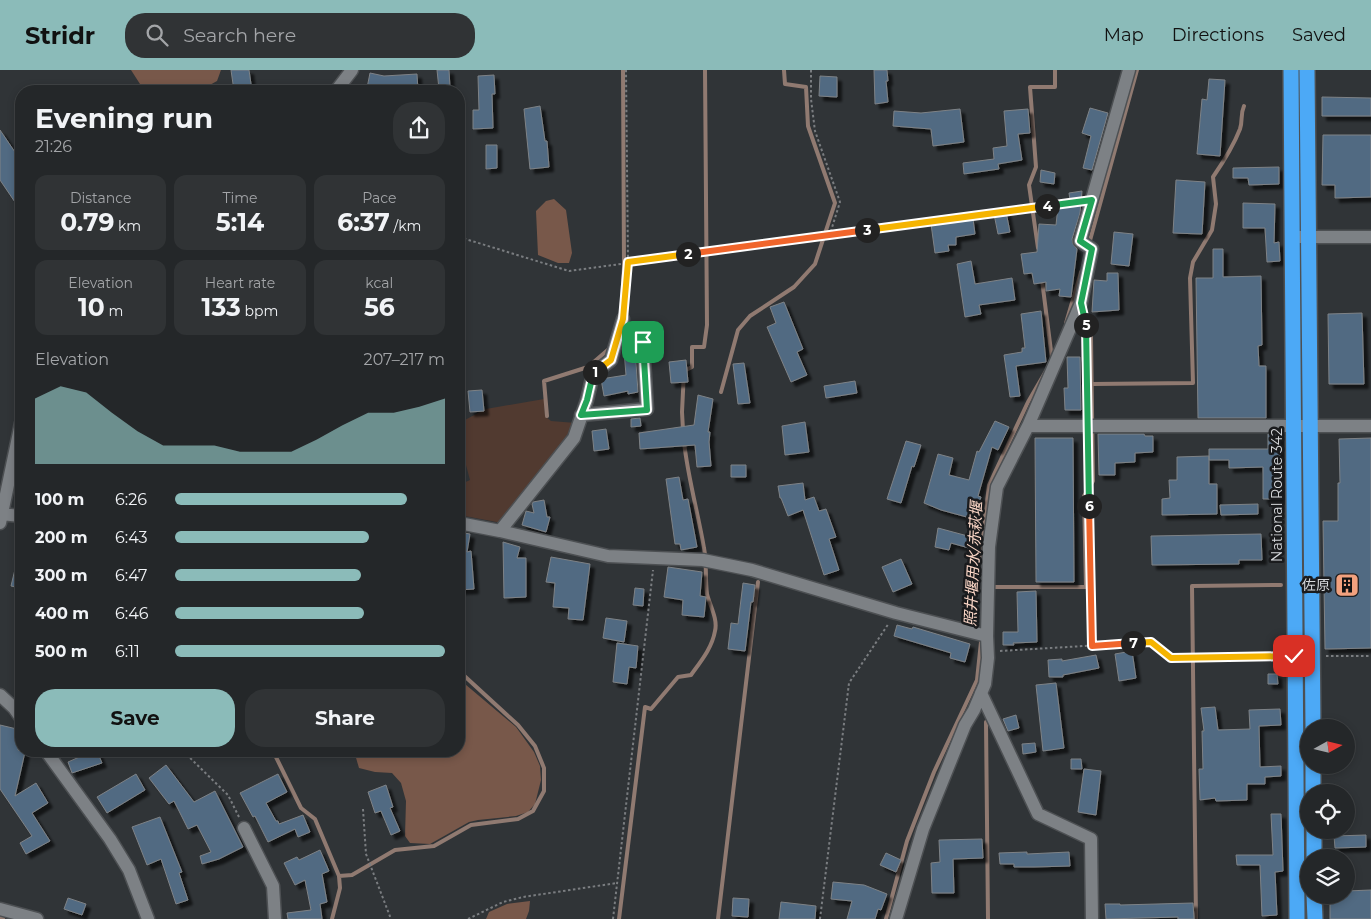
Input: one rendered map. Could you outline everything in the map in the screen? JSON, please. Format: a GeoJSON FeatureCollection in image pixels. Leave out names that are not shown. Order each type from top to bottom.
{"type":"FeatureCollection","features":[{"type":"Feature","properties":{"kind":"highway","name":"National Route 342"},"geometry":{"type":"LineString","coordinates":[[1291,70],[1296,919]]}},
{"type":"Feature","properties":{"kind":"highway"},"geometry":{"type":"LineString","coordinates":[[1307,70],[1313,719]]}},
{"type":"Feature","properties":{"kind":"highway"},"geometry":{"type":"LineString","coordinates":[[1314,904],[1315,919]]}},
{"type":"Feature","properties":{"kind":"street"},"geometry":{"type":"LineString","coordinates":[[341,85],[352,70]]}},
{"type":"Feature","properties":{"kind":"street"},"geometry":{"type":"LineString","coordinates":[[896,919],[923,829],[965,725],[985,684],[988,652],[988,547],[997,487],[1028,426],[1081,303],[1092,249],[1080,241],[1129,70]]}},
{"type":"Feature","properties":{"kind":"street"},"geometry":{"type":"LineString","coordinates":[[1292,237],[1371,237]]}},
{"type":"Feature","properties":{"kind":"street"},"geometry":{"type":"LineString","coordinates":[[500,531],[574,438],[587,400],[593,374],[611,360],[623,319]]}},
{"type":"Feature","properties":{"kind":"street"},"geometry":{"type":"LineString","coordinates":[[581,415],[647,410],[643,342]]}},
{"type":"Feature","properties":{"kind":"street"},"geometry":{"type":"LineString","coordinates":[[1028,426],[1371,426]]}},
{"type":"Feature","properties":{"kind":"street"},"geometry":{"type":"LineString","coordinates":[[15,448],[1,517],[15,516]]}},
{"type":"Feature","properties":{"kind":"street"},"geometry":{"type":"LineString","coordinates":[[465,524],[608,556],[703,560],[752,570],[896,613],[987,636]]}},
{"type":"Feature","properties":{"kind":"street"},"geometry":{"type":"LineString","coordinates":[[981,693],[1038,814],[1092,839],[1092,919]]}},
{"type":"Feature","properties":{"kind":"street"},"geometry":{"type":"LineString","coordinates":[[0,695],[15,709]]}},
{"type":"Feature","properties":{"kind":"street"},"geometry":{"type":"LineString","coordinates":[[50,757],[110,839],[129,870],[148,919]]}},
{"type":"Feature","properties":{"kind":"street"},"geometry":{"type":"LineString","coordinates":[[244,828],[273,886],[275,919]]}},
{"type":"Feature","properties":{"kind":"street"},"geometry":{"type":"LineString","coordinates":[[0,909],[37,919]]}},
{"type":"Feature","properties":{"kind":"path"},"geometry":{"type":"LineString","coordinates":[[623,319],[628,262],[626,70]]}},
{"type":"Feature","properties":{"kind":"path"},"geometry":{"type":"LineString","coordinates":[[811,70],[811,99],[815,131],[840,202],[830,235]]}},
{"type":"Feature","properties":{"kind":"path"},"geometry":{"type":"LineString","coordinates":[[465,239],[569,271],[1092,200]]}},
{"type":"Feature","properties":{"kind":"path"},"geometry":{"type":"LineString","coordinates":[[1081,303],[1086,320],[1092,646]]}},
{"type":"Feature","properties":{"kind":"path"},"geometry":{"type":"LineString","coordinates":[[613,919],[654,557]]}},
{"type":"Feature","properties":{"kind":"path"},"geometry":{"type":"LineString","coordinates":[[820,919],[849,684],[896,613]]}},
{"type":"Feature","properties":{"kind":"path"},"geometry":{"type":"LineString","coordinates":[[988,652],[1151,642],[1171,658],[1294,656]]}},
{"type":"Feature","properties":{"kind":"path"},"geometry":{"type":"LineString","coordinates":[[1312,656],[1371,656]]}},
{"type":"Feature","properties":{"kind":"path"},"geometry":{"type":"LineString","coordinates":[[189,757],[228,795],[244,828]]}},
{"type":"Feature","properties":{"kind":"path"},"geometry":{"type":"LineString","coordinates":[[363,809],[366,854],[391,919]]}},
{"type":"Feature","properties":{"kind":"path"},"geometry":{"type":"LineString","coordinates":[[468,919],[503,902],[523,897],[617,884]]}},
{"type":"Feature","properties":{"kind":"shaded area"},"geometry":{"type":"Polygon","coordinates":[[[131,70],[221,70],[217,81],[210,85],[140,84],[131,70]]]}},
{"type":"Feature","properties":{"kind":"shaded area"},"geometry":{"type":"Polygon","coordinates":[[[554,199],[566,210],[572,253],[569,263],[558,263],[538,255],[536,211],[546,201],[554,199]]]}},
{"type":"Feature","properties":{"kind":"shaded area"},"geometry":{"type":"Polygon","coordinates":[[[544,399],[545,416],[551,421],[576,423],[502,523],[465,516],[465,482],[470,480],[465,461],[465,420],[486,409],[544,399]]]}},
{"type":"Feature","properties":{"kind":"shaded area"},"geometry":{"type":"Polygon","coordinates":[[[465,684],[516,727],[534,752],[540,766],[541,780],[535,804],[528,812],[516,816],[469,822],[430,844],[410,843],[405,836],[406,801],[401,783],[392,773],[375,772],[359,768],[356,757],[465,757],[465,684]]]}},
{"type":"Feature","properties":{"kind":"shaded area"},"geometry":{"type":"Polygon","coordinates":[[[530,901],[526,919],[486,919],[489,912],[507,904],[530,901]]]}},
{"type":"Feature","properties":{"kind":"building"},"geometry":{"type":"Polygon","coordinates":[[[231,70],[249,70],[251,85],[233,85],[231,70]]]}},
{"type":"Feature","properties":{"kind":"building"},"geometry":{"type":"Polygon","coordinates":[[[437,70],[449,70],[450,85],[439,85],[437,70]]]}},
{"type":"Feature","properties":{"kind":"building"},"geometry":{"type":"Polygon","coordinates":[[[874,70],[887,70],[888,102],[875,104],[874,70]]]}},
{"type":"Feature","properties":{"kind":"building"},"geometry":{"type":"Polygon","coordinates":[[[370,73],[384,76],[417,74],[418,85],[368,85],[370,73]]]}},
{"type":"Feature","properties":{"kind":"building"},"geometry":{"type":"Polygon","coordinates":[[[494,75],[495,94],[492,94],[493,128],[473,129],[473,110],[479,110],[478,76],[494,75]]]}},
{"type":"Feature","properties":{"kind":"building"},"geometry":{"type":"Polygon","coordinates":[[[820,76],[837,77],[837,97],[819,96],[820,76]]]}},
{"type":"Feature","properties":{"kind":"building"},"geometry":{"type":"Polygon","coordinates":[[[1209,79],[1225,80],[1220,156],[1197,154],[1202,99],[1207,100],[1209,79]]]}},
{"type":"Feature","properties":{"kind":"building"},"geometry":{"type":"Polygon","coordinates":[[[1322,97],[1371,98],[1371,116],[1322,116],[1322,97]]]}},
{"type":"Feature","properties":{"kind":"building"},"geometry":{"type":"Polygon","coordinates":[[[540,106],[545,141],[547,141],[549,167],[530,169],[524,109],[540,106]]]}},
{"type":"Feature","properties":{"kind":"building"},"geometry":{"type":"Polygon","coordinates":[[[1090,108],[1108,113],[1092,170],[1083,168],[1091,136],[1082,133],[1090,108]]]}},
{"type":"Feature","properties":{"kind":"building"},"geometry":{"type":"Polygon","coordinates":[[[960,109],[964,142],[933,146],[931,129],[893,126],[894,111],[921,113],[960,109]]]}},
{"type":"Feature","properties":{"kind":"building"},"geometry":{"type":"Polygon","coordinates":[[[1028,109],[1030,133],[1018,134],[1022,160],[998,164],[999,169],[964,174],[963,163],[994,159],[993,148],[1007,146],[1004,111],[1028,109]]]}},
{"type":"Feature","properties":{"kind":"building"},"geometry":{"type":"Polygon","coordinates":[[[0,130],[15,152],[15,202],[0,180],[0,130]]]}},
{"type":"Feature","properties":{"kind":"building"},"geometry":{"type":"Polygon","coordinates":[[[1323,135],[1371,135],[1371,197],[1335,198],[1335,185],[1322,185],[1323,135]]]}},
{"type":"Feature","properties":{"kind":"building"},"geometry":{"type":"Polygon","coordinates":[[[486,145],[497,145],[497,168],[486,169],[486,145]]]}},
{"type":"Feature","properties":{"kind":"building"},"geometry":{"type":"Polygon","coordinates":[[[1279,167],[1279,184],[1249,185],[1248,178],[1233,178],[1233,168],[1279,167]]]}},
{"type":"Feature","properties":{"kind":"building"},"geometry":{"type":"Polygon","coordinates":[[[1041,170],[1055,173],[1054,184],[1040,182],[1041,170]]]}},
{"type":"Feature","properties":{"kind":"building"},"geometry":{"type":"Polygon","coordinates":[[[1176,180],[1205,182],[1202,234],[1173,233],[1176,180]]]}},
{"type":"Feature","properties":{"kind":"building"},"geometry":{"type":"Polygon","coordinates":[[[1082,191],[1080,213],[1072,239],[1077,249],[1071,297],[1059,296],[1060,289],[1046,291],[1046,282],[1034,284],[1032,273],[1024,274],[1021,254],[1037,252],[1039,224],[1056,225],[1058,206],[1071,207],[1069,193],[1082,191]]]}},
{"type":"Feature","properties":{"kind":"building"},"geometry":{"type":"Polygon","coordinates":[[[1243,203],[1275,204],[1274,243],[1279,242],[1280,261],[1267,262],[1265,228],[1243,228],[1243,203]]]}},
{"type":"Feature","properties":{"kind":"building"},"geometry":{"type":"Polygon","coordinates":[[[1006,212],[1010,232],[998,234],[994,214],[1006,212]]]}},
{"type":"Feature","properties":{"kind":"building"},"geometry":{"type":"Polygon","coordinates":[[[973,219],[975,234],[956,237],[956,245],[948,245],[949,251],[935,253],[931,224],[973,219]]]}},
{"type":"Feature","properties":{"kind":"building"},"geometry":{"type":"Polygon","coordinates":[[[1114,232],[1133,234],[1129,266],[1111,264],[1114,232]]]}},
{"type":"Feature","properties":{"kind":"building"},"geometry":{"type":"Polygon","coordinates":[[[1213,249],[1223,249],[1223,277],[1261,276],[1262,345],[1258,346],[1259,366],[1266,366],[1266,418],[1198,418],[1196,278],[1213,278],[1213,249]]]}},
{"type":"Feature","properties":{"kind":"building"},"geometry":{"type":"Polygon","coordinates":[[[971,261],[975,284],[1012,278],[1015,300],[979,305],[981,314],[965,317],[957,264],[971,261]]]}},
{"type":"Feature","properties":{"kind":"building"},"geometry":{"type":"Polygon","coordinates":[[[1107,273],[1118,273],[1119,310],[1092,312],[1094,280],[1107,281],[1107,273]]]}},
{"type":"Feature","properties":{"kind":"building"},"geometry":{"type":"Polygon","coordinates":[[[784,302],[803,349],[797,352],[807,375],[791,382],[767,327],[776,323],[770,307],[784,302]]]}},
{"type":"Feature","properties":{"kind":"building"},"geometry":{"type":"Polygon","coordinates":[[[1041,311],[1046,362],[1016,366],[1020,396],[1010,397],[1004,355],[1022,352],[1022,348],[1025,348],[1021,314],[1041,311]]]}},
{"type":"Feature","properties":{"kind":"building"},"geometry":{"type":"Polygon","coordinates":[[[1362,313],[1364,384],[1329,384],[1328,314],[1362,313]]]}},
{"type":"Feature","properties":{"kind":"building"},"geometry":{"type":"Polygon","coordinates":[[[635,349],[638,392],[628,394],[628,391],[604,396],[601,379],[626,375],[624,351],[635,349]]]}},
{"type":"Feature","properties":{"kind":"building"},"geometry":{"type":"Polygon","coordinates":[[[1067,357],[1080,357],[1081,410],[1065,410],[1064,388],[1068,388],[1067,357]]]}},
{"type":"Feature","properties":{"kind":"building"},"geometry":{"type":"Polygon","coordinates":[[[686,360],[688,382],[671,383],[669,362],[686,360]]]}},
{"type":"Feature","properties":{"kind":"building"},"geometry":{"type":"Polygon","coordinates":[[[744,363],[750,403],[738,404],[733,364],[744,363]]]}},
{"type":"Feature","properties":{"kind":"building"},"geometry":{"type":"Polygon","coordinates":[[[855,381],[857,393],[826,398],[824,386],[855,381]]]}},
{"type":"Feature","properties":{"kind":"building"},"geometry":{"type":"Polygon","coordinates":[[[482,390],[484,411],[470,412],[468,391],[482,390]]]}},
{"type":"Feature","properties":{"kind":"building"},"geometry":{"type":"Polygon","coordinates":[[[698,395],[713,399],[708,432],[710,432],[711,466],[697,467],[695,445],[640,449],[639,433],[694,425],[698,395]]]}},
{"type":"Feature","properties":{"kind":"building"},"geometry":{"type":"Polygon","coordinates":[[[640,418],[641,426],[631,427],[631,419],[640,418]]]}},
{"type":"Feature","properties":{"kind":"building"},"geometry":{"type":"Polygon","coordinates":[[[995,421],[1009,427],[998,450],[992,447],[978,496],[981,497],[974,519],[924,503],[938,454],[953,458],[949,475],[969,480],[977,451],[979,452],[995,421]]]}},
{"type":"Feature","properties":{"kind":"building"},"geometry":{"type":"Polygon","coordinates":[[[805,422],[809,452],[785,455],[782,426],[805,422]]]}},
{"type":"Feature","properties":{"kind":"building"},"geometry":{"type":"Polygon","coordinates":[[[606,429],[609,449],[594,451],[592,431],[606,429]]]}},
{"type":"Feature","properties":{"kind":"building"},"geometry":{"type":"Polygon","coordinates":[[[1098,434],[1144,434],[1145,436],[1153,436],[1153,452],[1135,453],[1135,462],[1115,463],[1115,475],[1099,475],[1098,434]]]}},
{"type":"Feature","properties":{"kind":"building"},"geometry":{"type":"Polygon","coordinates":[[[1268,434],[1280,434],[1280,499],[1263,499],[1263,467],[1229,468],[1229,460],[1209,460],[1209,449],[1268,449],[1268,434]]]}},
{"type":"Feature","properties":{"kind":"building"},"geometry":{"type":"Polygon","coordinates":[[[1035,438],[1073,438],[1074,582],[1036,582],[1035,438]]]}},
{"type":"Feature","properties":{"kind":"building","name":"佐原"},"geometry":{"type":"Polygon","coordinates":[[[1371,438],[1371,648],[1325,649],[1323,521],[1338,521],[1338,483],[1340,483],[1339,439],[1371,438]]]}},
{"type":"Feature","properties":{"kind":"building"},"geometry":{"type":"Polygon","coordinates":[[[906,441],[921,445],[914,467],[912,466],[901,503],[887,499],[906,441]]]}},
{"type":"Feature","properties":{"kind":"building"},"geometry":{"type":"Polygon","coordinates":[[[1209,456],[1209,484],[1217,484],[1217,514],[1162,515],[1162,499],[1170,498],[1169,480],[1177,480],[1177,457],[1209,456]]]}},
{"type":"Feature","properties":{"kind":"building"},"geometry":{"type":"Polygon","coordinates":[[[731,465],[746,465],[746,477],[731,477],[731,465]]]}},
{"type":"Feature","properties":{"kind":"building"},"geometry":{"type":"Polygon","coordinates":[[[679,477],[683,500],[688,499],[697,547],[681,550],[680,544],[675,544],[666,479],[679,477]]]}},
{"type":"Feature","properties":{"kind":"building"},"geometry":{"type":"Polygon","coordinates":[[[803,483],[805,500],[814,497],[819,511],[826,509],[836,537],[829,539],[839,570],[824,575],[803,510],[788,516],[780,498],[778,486],[803,483]]]}},
{"type":"Feature","properties":{"kind":"building"},"geometry":{"type":"Polygon","coordinates":[[[544,500],[547,517],[550,517],[546,532],[522,525],[526,511],[534,513],[533,502],[544,500]]]}},
{"type":"Feature","properties":{"kind":"building"},"geometry":{"type":"Polygon","coordinates":[[[1258,504],[1258,514],[1221,515],[1220,505],[1258,504]]]}},
{"type":"Feature","properties":{"kind":"building"},"geometry":{"type":"Polygon","coordinates":[[[938,528],[979,539],[976,550],[951,543],[949,550],[935,547],[938,528]]]}},
{"type":"Feature","properties":{"kind":"building"},"geometry":{"type":"Polygon","coordinates":[[[465,533],[470,534],[467,552],[471,551],[474,589],[465,590],[465,533]]]}},
{"type":"Feature","properties":{"kind":"building"},"geometry":{"type":"Polygon","coordinates":[[[1261,534],[1262,560],[1239,560],[1239,564],[1152,565],[1151,536],[1261,534]]]}},
{"type":"Feature","properties":{"kind":"building"},"geometry":{"type":"Polygon","coordinates":[[[503,542],[520,547],[517,558],[526,558],[526,597],[504,598],[503,542]]]}},
{"type":"Feature","properties":{"kind":"building"},"geometry":{"type":"Polygon","coordinates":[[[551,557],[590,564],[583,620],[568,619],[569,608],[553,607],[555,583],[546,582],[551,557]]]}},
{"type":"Feature","properties":{"kind":"building"},"geometry":{"type":"Polygon","coordinates":[[[901,559],[912,584],[893,592],[882,567],[901,559]]]}},
{"type":"Feature","properties":{"kind":"building"},"geometry":{"type":"Polygon","coordinates":[[[668,567],[702,572],[700,596],[706,597],[704,617],[682,615],[683,600],[664,597],[668,567]]]}},
{"type":"Feature","properties":{"kind":"building"},"geometry":{"type":"Polygon","coordinates":[[[15,569],[15,587],[11,586],[15,569]]]}},
{"type":"Feature","properties":{"kind":"building"},"geometry":{"type":"Polygon","coordinates":[[[743,583],[755,585],[745,651],[728,649],[731,623],[738,624],[743,583]]]}},
{"type":"Feature","properties":{"kind":"building"},"geometry":{"type":"Polygon","coordinates":[[[635,588],[644,589],[643,606],[633,605],[635,588]]]}},
{"type":"Feature","properties":{"kind":"building"},"geometry":{"type":"Polygon","coordinates":[[[1036,591],[1037,642],[1003,645],[1003,632],[1018,632],[1017,592],[1036,591]]]}},
{"type":"Feature","properties":{"kind":"building"},"geometry":{"type":"Polygon","coordinates":[[[606,618],[627,621],[624,642],[603,638],[606,618]]]}},
{"type":"Feature","properties":{"kind":"building"},"geometry":{"type":"Polygon","coordinates":[[[897,625],[912,629],[913,627],[970,644],[965,662],[950,658],[951,653],[894,636],[897,625]]]}},
{"type":"Feature","properties":{"kind":"building"},"geometry":{"type":"Polygon","coordinates":[[[617,643],[638,646],[636,668],[629,667],[627,684],[613,682],[617,643]]]}},
{"type":"Feature","properties":{"kind":"building"},"geometry":{"type":"Polygon","coordinates":[[[1132,651],[1136,678],[1119,681],[1115,654],[1132,651]]]}},
{"type":"Feature","properties":{"kind":"building"},"geometry":{"type":"Polygon","coordinates":[[[1096,655],[1099,668],[1063,675],[1063,677],[1049,677],[1048,660],[1062,659],[1062,661],[1096,655]]]}},
{"type":"Feature","properties":{"kind":"building"},"geometry":{"type":"Polygon","coordinates":[[[1268,674],[1277,674],[1278,684],[1268,684],[1268,674]]]}},
{"type":"Feature","properties":{"kind":"building"},"geometry":{"type":"Polygon","coordinates":[[[1056,683],[1064,748],[1043,751],[1036,685],[1056,683]]]}},
{"type":"Feature","properties":{"kind":"building"},"geometry":{"type":"Polygon","coordinates":[[[1215,707],[1218,730],[1250,729],[1249,710],[1280,709],[1281,725],[1259,726],[1260,767],[1281,766],[1281,776],[1265,777],[1265,784],[1247,784],[1247,800],[1216,801],[1215,798],[1200,800],[1199,769],[1203,769],[1202,731],[1204,731],[1201,708],[1215,707]]]}},
{"type":"Feature","properties":{"kind":"building"},"geometry":{"type":"Polygon","coordinates":[[[1016,715],[1019,728],[1008,731],[1003,719],[1016,715]]]}},
{"type":"Feature","properties":{"kind":"building"},"geometry":{"type":"Polygon","coordinates":[[[0,725],[15,729],[15,757],[24,757],[15,796],[36,783],[48,803],[32,813],[50,841],[26,854],[20,843],[32,836],[0,789],[0,725]]]}},
{"type":"Feature","properties":{"kind":"building"},"geometry":{"type":"Polygon","coordinates":[[[1035,743],[1036,752],[1023,754],[1022,744],[1035,743]]]}},
{"type":"Feature","properties":{"kind":"building"},"geometry":{"type":"Polygon","coordinates":[[[79,757],[100,757],[102,763],[72,773],[68,762],[79,757]]]}},
{"type":"Feature","properties":{"kind":"building"},"geometry":{"type":"Polygon","coordinates":[[[1071,759],[1081,759],[1082,769],[1071,769],[1071,759]]]}},
{"type":"Feature","properties":{"kind":"building"},"geometry":{"type":"Polygon","coordinates":[[[166,765],[194,802],[215,791],[243,847],[219,859],[202,864],[200,856],[211,852],[197,825],[188,829],[174,801],[169,804],[149,778],[166,765]]]}},
{"type":"Feature","properties":{"kind":"building"},"geometry":{"type":"Polygon","coordinates":[[[1084,769],[1101,771],[1096,815],[1078,812],[1084,769]]]}},
{"type":"Feature","properties":{"kind":"building"},"geometry":{"type":"Polygon","coordinates":[[[136,774],[145,790],[107,813],[97,797],[136,774]]]}},
{"type":"Feature","properties":{"kind":"building"},"geometry":{"type":"Polygon","coordinates":[[[278,774],[287,792],[266,803],[279,824],[303,815],[310,832],[298,837],[295,829],[268,842],[255,816],[253,817],[240,793],[278,774]]]}},
{"type":"Feature","properties":{"kind":"building"},"geometry":{"type":"Polygon","coordinates":[[[386,785],[393,807],[390,808],[400,831],[391,835],[381,811],[375,813],[368,792],[386,785]]]}},
{"type":"Feature","properties":{"kind":"building"},"geometry":{"type":"Polygon","coordinates":[[[1271,814],[1281,814],[1283,871],[1275,872],[1277,915],[1262,916],[1260,865],[1237,865],[1236,855],[1273,855],[1271,814]]]}},
{"type":"Feature","properties":{"kind":"building"},"geometry":{"type":"Polygon","coordinates":[[[160,817],[182,872],[179,873],[188,900],[176,904],[161,859],[147,865],[132,827],[160,817]]]}},
{"type":"Feature","properties":{"kind":"building"},"geometry":{"type":"Polygon","coordinates":[[[1355,835],[1366,835],[1366,847],[1335,848],[1334,839],[1355,839],[1355,835]]]}},
{"type":"Feature","properties":{"kind":"building"},"geometry":{"type":"Polygon","coordinates":[[[982,839],[983,858],[953,859],[954,893],[932,893],[931,863],[940,862],[939,840],[982,839]]]}},
{"type":"Feature","properties":{"kind":"building"},"geometry":{"type":"Polygon","coordinates":[[[320,850],[329,871],[322,874],[327,902],[320,904],[322,919],[288,919],[287,913],[311,910],[305,880],[295,885],[284,863],[297,857],[299,860],[320,850]]]}},
{"type":"Feature","properties":{"kind":"building"},"geometry":{"type":"Polygon","coordinates":[[[1027,852],[1027,854],[1069,852],[1070,866],[1014,867],[1014,864],[1000,864],[999,853],[1027,852]]]}},
{"type":"Feature","properties":{"kind":"building"},"geometry":{"type":"Polygon","coordinates":[[[886,853],[901,860],[896,872],[880,865],[886,853]]]}},
{"type":"Feature","properties":{"kind":"building"},"geometry":{"type":"Polygon","coordinates":[[[833,882],[864,885],[887,894],[881,910],[878,909],[875,919],[847,919],[852,901],[831,899],[833,882]]]}},
{"type":"Feature","properties":{"kind":"building"},"geometry":{"type":"Polygon","coordinates":[[[1371,890],[1371,919],[1330,919],[1330,904],[1355,904],[1355,891],[1371,890]]]}},
{"type":"Feature","properties":{"kind":"building"},"geometry":{"type":"Polygon","coordinates":[[[68,898],[86,904],[82,915],[64,909],[68,898]]]}},
{"type":"Feature","properties":{"kind":"building"},"geometry":{"type":"Polygon","coordinates":[[[733,898],[749,899],[748,917],[732,916],[733,898]]]}},
{"type":"Feature","properties":{"kind":"building"},"geometry":{"type":"Polygon","coordinates":[[[781,902],[816,906],[815,919],[779,919],[781,902]]]}},
{"type":"Feature","properties":{"kind":"building"},"geometry":{"type":"Polygon","coordinates":[[[1193,903],[1194,919],[1178,919],[1178,917],[1106,919],[1105,904],[1193,903]]]}},
{"type":"Feature","properties":{"kind":"waterway"},"geometry":{"type":"LineString","coordinates":[[621,318],[624,267],[623,70]]}},
{"type":"Feature","properties":{"kind":"waterway"},"geometry":{"type":"LineString","coordinates":[[683,430],[684,371],[692,367],[692,347],[704,347],[707,325],[705,70]]}},
{"type":"Feature","properties":{"kind":"waterway"},"geometry":{"type":"LineString","coordinates":[[721,392],[738,330],[750,316],[794,287],[815,264],[835,203],[808,126],[806,87],[785,84],[784,70]]}},
{"type":"Feature","properties":{"kind":"waterway"},"geometry":{"type":"LineString","coordinates":[[1038,248],[1029,185],[1036,167],[1030,87],[1055,87],[1055,70]]}},
{"type":"Feature","properties":{"kind":"waterway","name":"照井堰用水/赤萩堰"},"geometry":{"type":"LineString","coordinates":[[1089,244],[1137,70]]}},
{"type":"Feature","properties":{"kind":"waterway"},"geometry":{"type":"LineString","coordinates":[[1092,384],[1193,383],[1190,278],[1193,262],[1212,230],[1216,204],[1213,177],[1237,136],[1241,126],[1244,106]]}},
{"type":"Feature","properties":{"kind":"waterway","name":"照井堰用水/赤萩堰"},"geometry":{"type":"LineString","coordinates":[[1066,323],[1081,272]]}},
{"type":"Feature","properties":{"kind":"waterway"},"geometry":{"type":"LineString","coordinates":[[1042,280],[1052,359]]}},
{"type":"Feature","properties":{"kind":"waterway"},"geometry":{"type":"LineString","coordinates":[[991,587],[1086,587],[1084,496],[1093,481],[1091,337]]}},
{"type":"Feature","properties":{"kind":"waterway"},"geometry":{"type":"LineString","coordinates":[[547,416],[544,381],[588,367],[610,348]]}},
{"type":"Feature","properties":{"kind":"waterway","name":"照井堰用水/赤萩堰"},"geometry":{"type":"LineString","coordinates":[[982,562],[983,534],[989,485],[1028,402],[1046,371]]}},
{"type":"Feature","properties":{"kind":"waterway"},"geometry":{"type":"LineString","coordinates":[[619,919],[645,707],[651,709],[678,677],[691,675],[709,649],[716,626],[707,594],[705,554],[684,442]]}},
{"type":"Feature","properties":{"kind":"waterway"},"geometry":{"type":"LineString","coordinates":[[718,919],[758,582]]}},
{"type":"Feature","properties":{"kind":"waterway"},"geometry":{"type":"LineString","coordinates":[[1196,919],[1192,586],[1281,585]]}},
{"type":"Feature","properties":{"kind":"waterway","name":"照井堰用水/赤萩堰"},"geometry":{"type":"LineString","coordinates":[[886,919],[907,841],[934,772],[977,680],[981,642]]}},
{"type":"Feature","properties":{"kind":"waterway"},"geometry":{"type":"LineString","coordinates":[[339,876],[352,875],[395,850],[434,846],[471,825],[518,819],[533,811],[544,791],[544,768],[535,746],[518,725],[465,676]]}},
{"type":"Feature","properties":{"kind":"waterway"},"geometry":{"type":"LineString","coordinates":[[986,722],[988,919]]}},
{"type":"Feature","properties":{"kind":"waterway"},"geometry":{"type":"LineString","coordinates":[[276,757],[301,808],[315,819],[339,876],[340,888],[332,919]]}},
{"type":"Feature","properties":{"kind":"place","name":"佐原"},"geometry":{"type":"Point","coordinates":[1347,585]}},
{"type":"Feature","properties":{"kind":"route"},"geometry":{"type":"LineString","coordinates":[[643,342],[647,410],[581,415],[587,400],[593,374],[611,360],[623,319],[628,262],[1092,200],[1080,241],[1092,249],[1081,303],[1086,320],[1092,646],[1151,642],[1171,658],[1294,656]]}}]}
